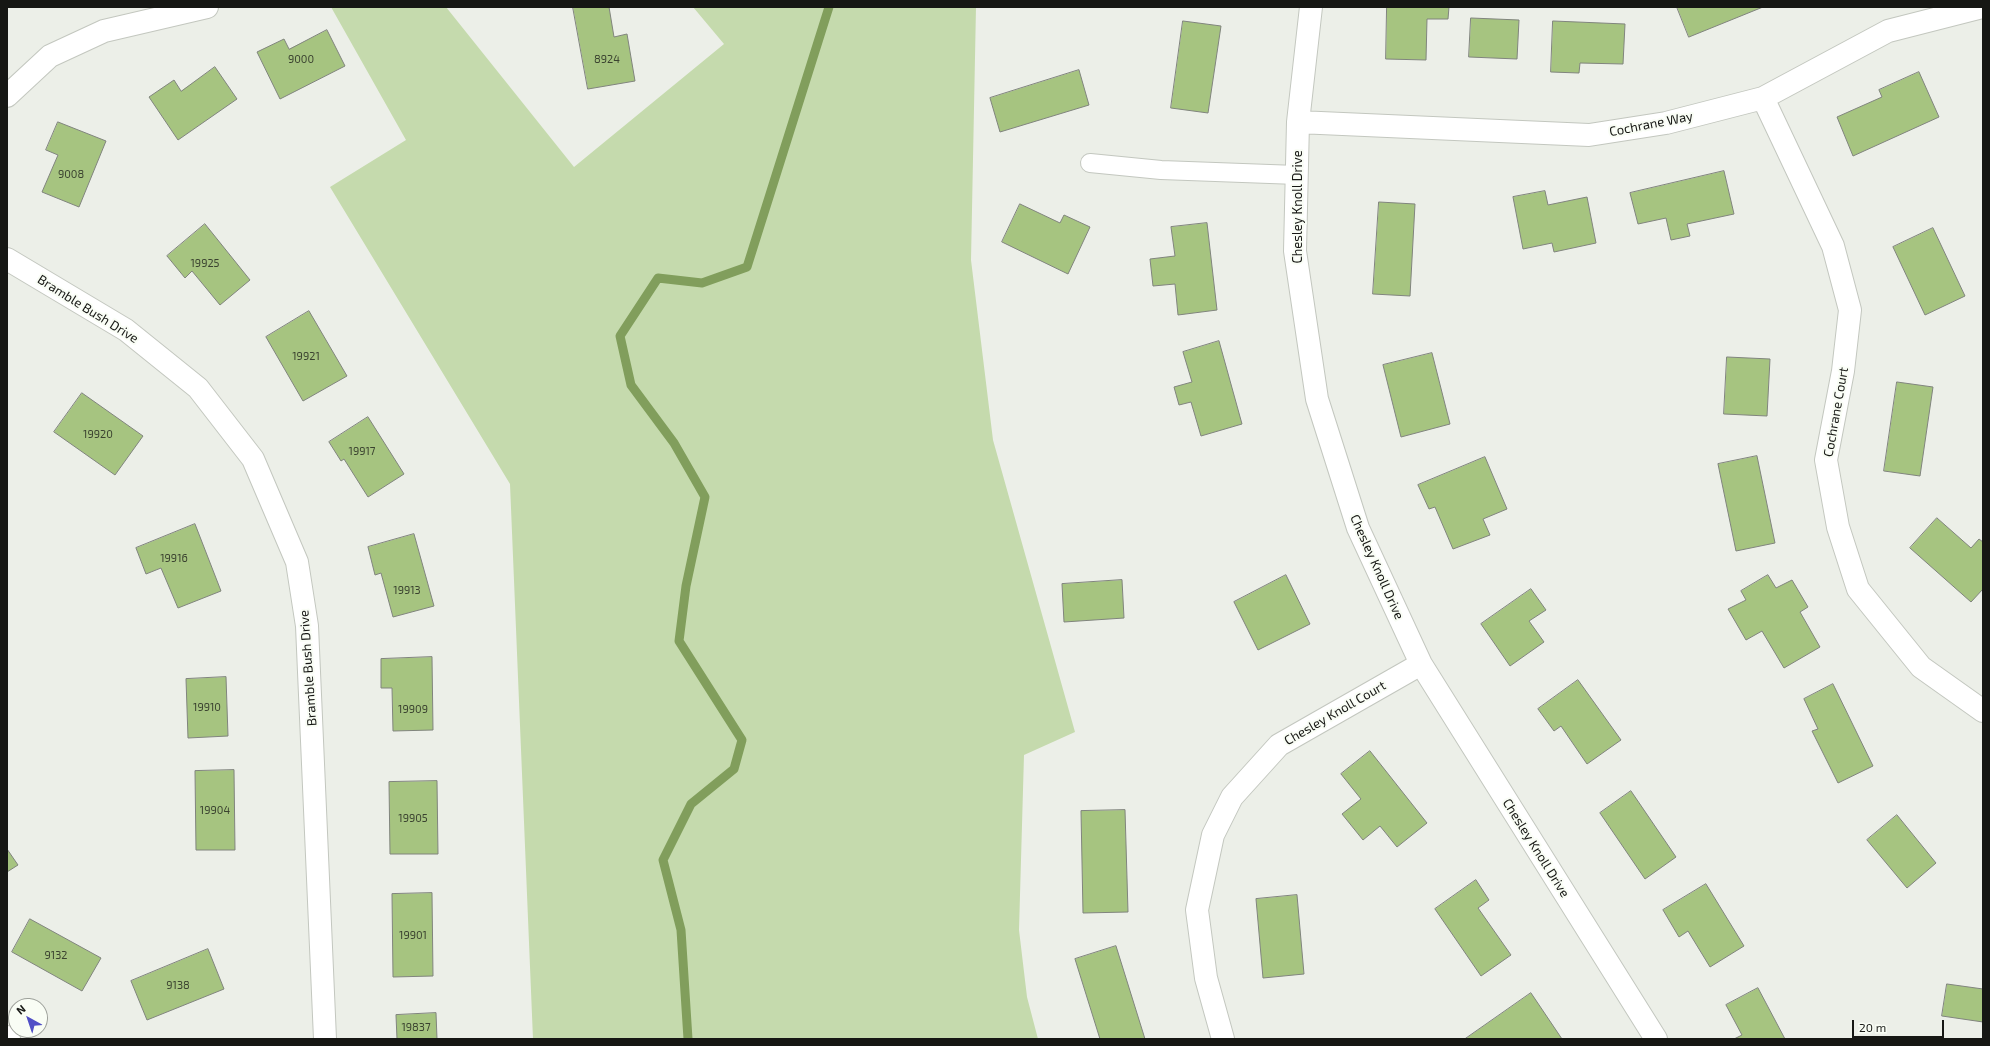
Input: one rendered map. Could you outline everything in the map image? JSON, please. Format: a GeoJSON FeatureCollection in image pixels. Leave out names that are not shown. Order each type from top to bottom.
{"type":"FeatureCollection","features":[{"type":"Feature","properties":{"kind":"street"},"geometry":{"type":"LineString","coordinates":[[7,96],[50,56],[104,31],[207,7]]}},
{"type":"Feature","properties":{"kind":"street","name":"Chesley Knoll Drive"},"geometry":{"type":"LineString","coordinates":[[1311,7],[1298,122],[1296,251],[1317,399],[1358,528],[1420,664],[1656,1039]]}},
{"type":"Feature","properties":{"kind":"street","name":"Cochrane Way"},"geometry":{"type":"LineString","coordinates":[[1298,122],[1589,135],[1666,124],[1763,98],[1888,31],[1982,7]]}},
{"type":"Feature","properties":{"kind":"street","name":"Cochrane Court"},"geometry":{"type":"LineString","coordinates":[[1763,98],[1833,246],[1850,310],[1843,371],[1826,460],[1838,526],[1858,589],[1921,667],[1983,711]]}},
{"type":"Feature","properties":{"kind":"street","name":"Bramble Bush Drive"},"geometry":{"type":"LineString","coordinates":[[7,259],[126,330],[198,388],[253,459],[297,562],[307,626],[325,1039]]}},
{"type":"Feature","properties":{"kind":"street","name":"Chesley Knoll Court"},"geometry":{"type":"LineString","coordinates":[[1223,1039],[1206,978],[1197,910],[1213,835],[1232,797],[1279,745],[1420,664]]}},
{"type":"Feature","properties":{"kind":"lane"},"geometry":{"type":"LineString","coordinates":[[1090,163],[1161,170],[1297,175]]}},
{"type":"Feature","properties":{"kind":"green space"},"geometry":{"type":"Polygon","coordinates":[[[331,7],[446,7],[574,167],[724,44],[693,7],[976,7],[971,260],[993,440],[1075,732],[1024,755],[1019,930],[1027,997],[1038,1039],[533,1039],[510,484],[330,187],[406,140],[331,7]]]}},
{"type":"Feature","properties":{"kind":"building"},"geometry":{"type":"Polygon","coordinates":[[[573,7],[609,7],[614,37],[627,34],[635,81],[588,89],[573,7]]]}},
{"type":"Feature","properties":{"kind":"building"},"geometry":{"type":"Polygon","coordinates":[[[1387,7],[1449,7],[1448,19],[1427,19],[1426,60],[1386,59],[1387,7]]]}},
{"type":"Feature","properties":{"kind":"building"},"geometry":{"type":"Polygon","coordinates":[[[1677,7],[1763,7],[1689,37],[1677,7]]]}},
{"type":"Feature","properties":{"kind":"building"},"geometry":{"type":"Polygon","coordinates":[[[1471,18],[1519,20],[1517,59],[1469,57],[1471,18]]]}},
{"type":"Feature","properties":{"kind":"building"},"geometry":{"type":"Polygon","coordinates":[[[1183,21],[1221,26],[1208,113],[1171,108],[1183,21]]]}},
{"type":"Feature","properties":{"kind":"building"},"geometry":{"type":"Polygon","coordinates":[[[1553,21],[1625,24],[1623,64],[1580,63],[1579,73],[1551,72],[1553,21]]]}},
{"type":"Feature","properties":{"kind":"building"},"geometry":{"type":"Polygon","coordinates":[[[327,30],[345,66],[280,99],[257,52],[284,39],[289,49],[327,30]]]}},
{"type":"Feature","properties":{"kind":"building"},"geometry":{"type":"Polygon","coordinates":[[[215,67],[237,99],[178,140],[149,97],[174,80],[181,91],[215,67]]]}},
{"type":"Feature","properties":{"kind":"building"},"geometry":{"type":"Polygon","coordinates":[[[1079,70],[1089,105],[1000,132],[990,98],[1079,70]]]}},
{"type":"Feature","properties":{"kind":"building"},"geometry":{"type":"Polygon","coordinates":[[[1919,72],[1939,117],[1853,156],[1837,117],[1882,97],[1879,90],[1919,72]]]}},
{"type":"Feature","properties":{"kind":"building"},"geometry":{"type":"Polygon","coordinates":[[[58,122],[106,141],[79,207],[42,192],[58,155],[46,150],[58,122]]]}},
{"type":"Feature","properties":{"kind":"building"},"geometry":{"type":"Polygon","coordinates":[[[1724,171],[1734,214],[1687,224],[1690,236],[1671,240],[1666,218],[1638,224],[1630,193],[1724,171]]]}},
{"type":"Feature","properties":{"kind":"building"},"geometry":{"type":"Polygon","coordinates":[[[1545,191],[1548,205],[1587,197],[1596,243],[1554,252],[1552,243],[1523,249],[1513,197],[1545,191]]]}},
{"type":"Feature","properties":{"kind":"building"},"geometry":{"type":"Polygon","coordinates":[[[1379,202],[1415,204],[1410,296],[1373,294],[1379,202]]]}},
{"type":"Feature","properties":{"kind":"building"},"geometry":{"type":"Polygon","coordinates":[[[1020,204],[1060,223],[1064,215],[1090,227],[1068,274],[1002,242],[1020,204]]]}},
{"type":"Feature","properties":{"kind":"building"},"geometry":{"type":"Polygon","coordinates":[[[1207,223],[1217,310],[1178,315],[1175,284],[1153,286],[1150,259],[1175,256],[1171,227],[1207,223]]]}},
{"type":"Feature","properties":{"kind":"building"},"geometry":{"type":"Polygon","coordinates":[[[205,224],[250,280],[220,305],[192,271],[185,278],[167,256],[205,224]]]}},
{"type":"Feature","properties":{"kind":"building"},"geometry":{"type":"Polygon","coordinates":[[[1933,228],[1965,296],[1925,315],[1893,247],[1933,228]]]}},
{"type":"Feature","properties":{"kind":"building"},"geometry":{"type":"Polygon","coordinates":[[[309,311],[347,376],[303,401],[266,337],[309,311]]]}},
{"type":"Feature","properties":{"kind":"building"},"geometry":{"type":"Polygon","coordinates":[[[1219,341],[1242,424],[1201,436],[1191,402],[1179,405],[1174,387],[1192,382],[1183,352],[1219,341]]]}},
{"type":"Feature","properties":{"kind":"building"},"geometry":{"type":"Polygon","coordinates":[[[1432,353],[1450,424],[1401,437],[1383,365],[1432,353]]]}},
{"type":"Feature","properties":{"kind":"building"},"geometry":{"type":"Polygon","coordinates":[[[1727,357],[1770,359],[1767,416],[1724,414],[1727,357]]]}},
{"type":"Feature","properties":{"kind":"building"},"geometry":{"type":"Polygon","coordinates":[[[1897,382],[1933,387],[1920,476],[1884,471],[1897,382]]]}},
{"type":"Feature","properties":{"kind":"building"},"geometry":{"type":"Polygon","coordinates":[[[82,393],[143,436],[115,475],[54,432],[82,393]]]}},
{"type":"Feature","properties":{"kind":"building"},"geometry":{"type":"Polygon","coordinates":[[[368,417],[404,474],[368,497],[344,459],[341,461],[329,442],[368,417]]]}},
{"type":"Feature","properties":{"kind":"building"},"geometry":{"type":"Polygon","coordinates":[[[1757,456],[1775,543],[1736,551],[1718,464],[1757,456]]]}},
{"type":"Feature","properties":{"kind":"building"},"geometry":{"type":"Polygon","coordinates":[[[1485,457],[1507,509],[1483,519],[1490,535],[1453,549],[1435,507],[1429,509],[1418,485],[1485,457]]]}},
{"type":"Feature","properties":{"kind":"building"},"geometry":{"type":"Polygon","coordinates":[[[1937,518],[1971,548],[1979,539],[1983,542],[1983,589],[1971,602],[1910,548],[1937,518]]]}},
{"type":"Feature","properties":{"kind":"building"},"geometry":{"type":"Polygon","coordinates":[[[195,524],[221,591],[178,608],[161,568],[146,574],[136,548],[195,524]]]}},
{"type":"Feature","properties":{"kind":"building"},"geometry":{"type":"Polygon","coordinates":[[[414,534],[434,606],[393,617],[381,573],[375,575],[368,547],[414,534]]]}},
{"type":"Feature","properties":{"kind":"building"},"geometry":{"type":"Polygon","coordinates":[[[1286,575],[1310,624],[1258,650],[1234,602],[1286,575]]]}},
{"type":"Feature","properties":{"kind":"building"},"geometry":{"type":"Polygon","coordinates":[[[1768,575],[1776,588],[1792,580],[1808,607],[1800,612],[1820,647],[1784,668],[1762,631],[1746,640],[1728,609],[1746,600],[1741,591],[1768,575]]]}},
{"type":"Feature","properties":{"kind":"building"},"geometry":{"type":"Polygon","coordinates":[[[1122,580],[1124,618],[1064,622],[1062,584],[1122,580]]]}},
{"type":"Feature","properties":{"kind":"building"},"geometry":{"type":"Polygon","coordinates":[[[1531,589],[1546,610],[1529,621],[1544,642],[1510,666],[1481,624],[1531,589]]]}},
{"type":"Feature","properties":{"kind":"building"},"geometry":{"type":"Polygon","coordinates":[[[432,657],[433,730],[393,731],[392,688],[381,688],[381,659],[432,657]]]}},
{"type":"Feature","properties":{"kind":"building"},"geometry":{"type":"Polygon","coordinates":[[[226,677],[228,736],[188,738],[186,679],[226,677]]]}},
{"type":"Feature","properties":{"kind":"building"},"geometry":{"type":"Polygon","coordinates":[[[1578,680],[1621,740],[1587,764],[1561,726],[1554,731],[1538,709],[1578,680]]]}},
{"type":"Feature","properties":{"kind":"building"},"geometry":{"type":"Polygon","coordinates":[[[1833,684],[1873,766],[1838,783],[1812,731],[1818,729],[1804,699],[1833,684]]]}},
{"type":"Feature","properties":{"kind":"building"},"geometry":{"type":"Polygon","coordinates":[[[1370,751],[1427,823],[1397,847],[1380,826],[1363,840],[1342,814],[1361,799],[1341,774],[1370,751]]]}},
{"type":"Feature","properties":{"kind":"building"},"geometry":{"type":"Polygon","coordinates":[[[234,770],[235,850],[196,850],[195,771],[234,770]]]}},
{"type":"Feature","properties":{"kind":"building"},"geometry":{"type":"Polygon","coordinates":[[[437,781],[438,854],[390,854],[389,782],[437,781]]]}},
{"type":"Feature","properties":{"kind":"building"},"geometry":{"type":"Polygon","coordinates":[[[1631,791],[1676,857],[1645,879],[1600,813],[1631,791]]]}},
{"type":"Feature","properties":{"kind":"building"},"geometry":{"type":"Polygon","coordinates":[[[1125,810],[1128,912],[1083,913],[1081,811],[1125,810]]]}},
{"type":"Feature","properties":{"kind":"building"},"geometry":{"type":"Polygon","coordinates":[[[1897,815],[1936,863],[1907,888],[1867,840],[1897,815]]]}},
{"type":"Feature","properties":{"kind":"building"},"geometry":{"type":"Polygon","coordinates":[[[7,849],[18,865],[7,872],[7,849]]]}},
{"type":"Feature","properties":{"kind":"building"},"geometry":{"type":"Polygon","coordinates":[[[1476,880],[1489,900],[1478,908],[1511,955],[1481,976],[1435,909],[1476,880]]]}},
{"type":"Feature","properties":{"kind":"building"},"geometry":{"type":"Polygon","coordinates":[[[1706,884],[1744,946],[1710,967],[1688,931],[1679,937],[1663,910],[1706,884]]]}},
{"type":"Feature","properties":{"kind":"building"},"geometry":{"type":"Polygon","coordinates":[[[432,893],[433,976],[393,977],[392,894],[432,893]]]}},
{"type":"Feature","properties":{"kind":"building"},"geometry":{"type":"Polygon","coordinates":[[[1297,895],[1304,974],[1263,978],[1256,899],[1297,895]]]}},
{"type":"Feature","properties":{"kind":"building"},"geometry":{"type":"Polygon","coordinates":[[[30,919],[101,958],[82,991],[12,952],[30,919]]]}},
{"type":"Feature","properties":{"kind":"building"},"geometry":{"type":"Polygon","coordinates":[[[1116,946],[1145,1039],[1100,1039],[1075,959],[1116,946]]]}},
{"type":"Feature","properties":{"kind":"building"},"geometry":{"type":"Polygon","coordinates":[[[208,949],[224,989],[147,1020],[131,981],[208,949]]]}},
{"type":"Feature","properties":{"kind":"building"},"geometry":{"type":"Polygon","coordinates":[[[1947,984],[1983,989],[1983,1022],[1942,1016],[1947,984]]]}},
{"type":"Feature","properties":{"kind":"building"},"geometry":{"type":"Polygon","coordinates":[[[1758,988],[1785,1039],[1734,1039],[1742,1035],[1726,1005],[1758,988]]]}},
{"type":"Feature","properties":{"kind":"building"},"geometry":{"type":"Polygon","coordinates":[[[1531,993],[1562,1039],[1465,1039],[1531,993]]]}},
{"type":"Feature","properties":{"kind":"building"},"geometry":{"type":"Polygon","coordinates":[[[436,1013],[437,1039],[397,1039],[396,1015],[436,1013]]]}},
{"type":"Feature","properties":{"kind":"waterway"},"geometry":{"type":"LineString","coordinates":[[688,1039],[681,930],[663,860],[691,804],[734,769],[742,740],[679,641],[686,586],[705,497],[674,443],[631,385],[620,336],[658,278],[702,283],[747,267],[829,7]]}}]}
